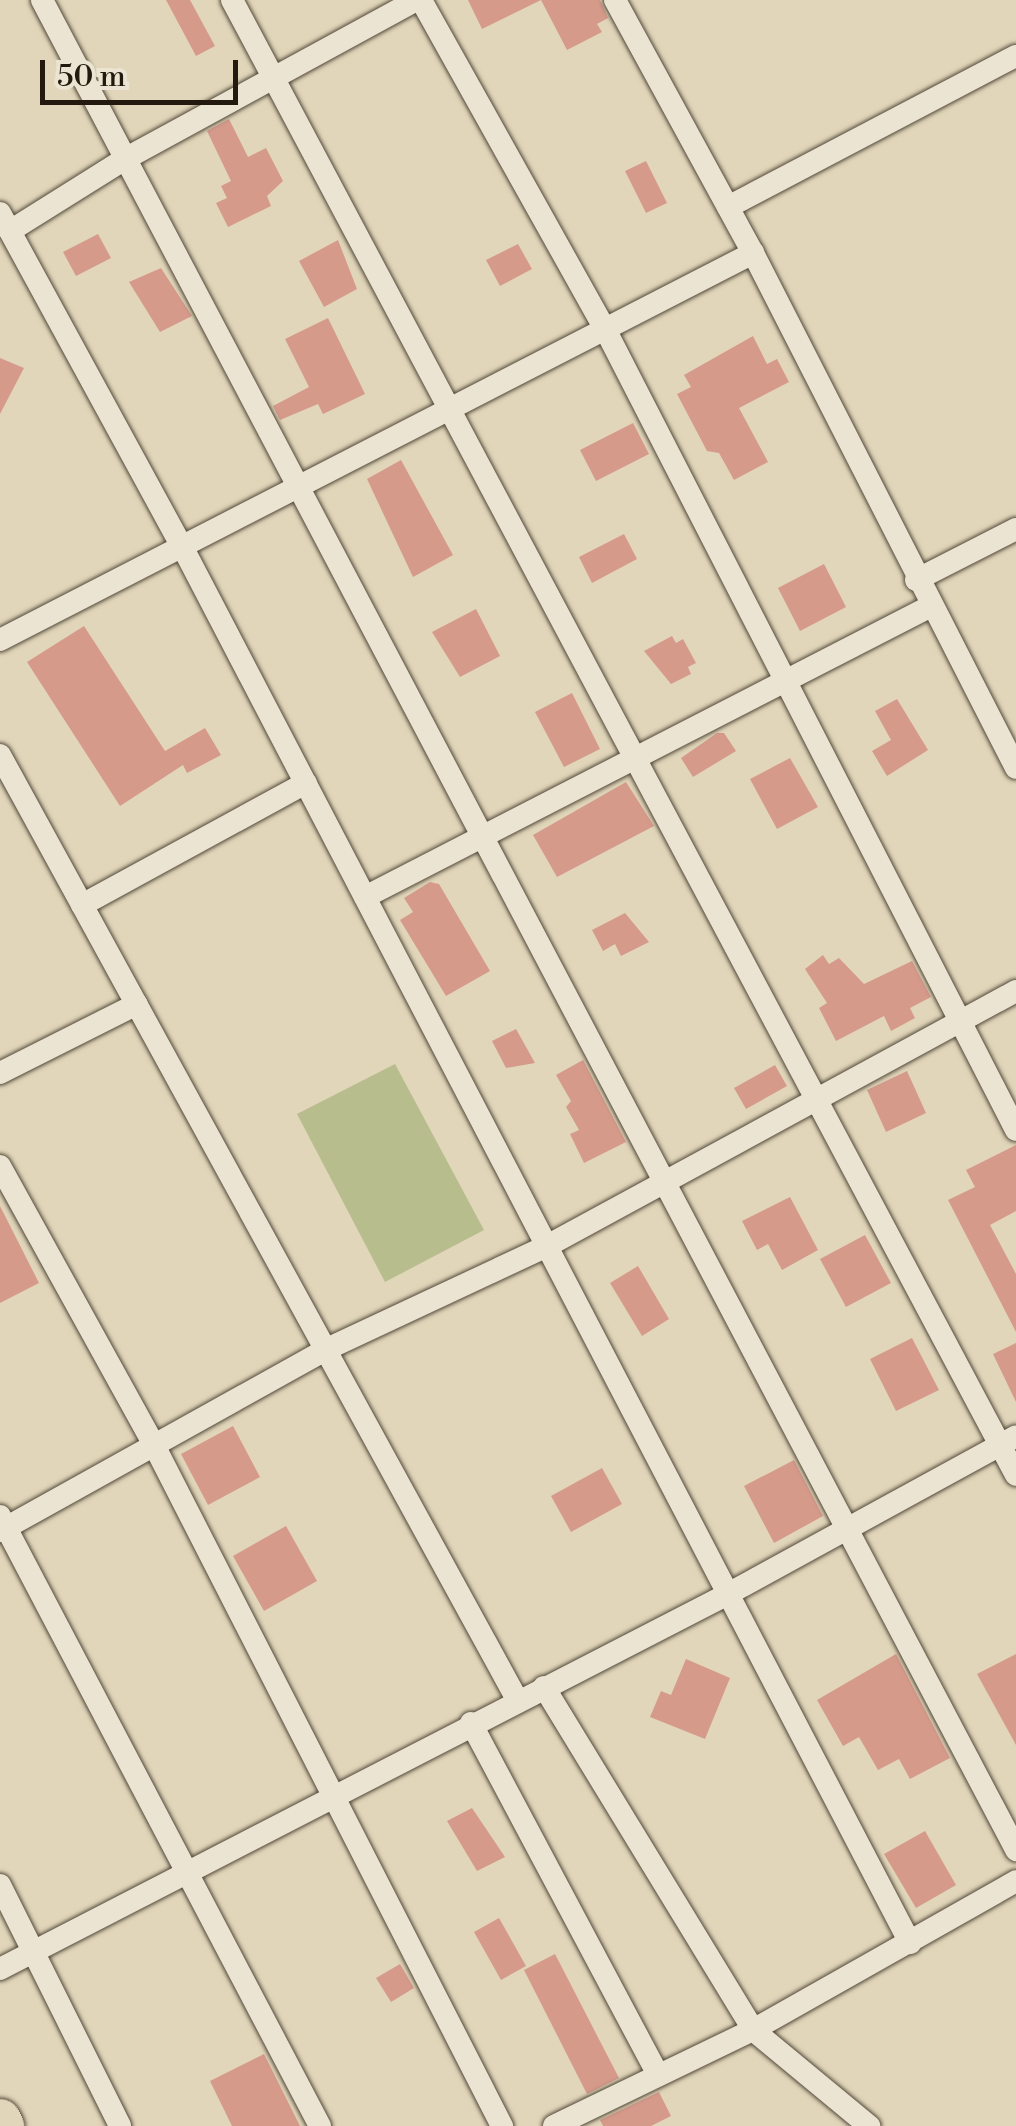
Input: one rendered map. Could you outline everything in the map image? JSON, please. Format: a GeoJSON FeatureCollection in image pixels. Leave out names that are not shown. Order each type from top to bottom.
{"type":"FeatureCollection","features":[{"type":"Feature","properties":{"kind":"street"},"geometry":{"type":"LineString","coordinates":[[42,0],[122,160],[300,484],[1016,1850]]}},
{"type":"Feature","properties":{"kind":"street"},"geometry":{"type":"LineString","coordinates":[[232,0],[453,407],[816,1096],[1008,1440],[1016,1475]]}},
{"type":"Feature","properties":{"kind":"street"},"geometry":{"type":"LineString","coordinates":[[910,1943],[184,550],[5,222],[419,0],[605,329],[1016,1130]]}},
{"type":"Feature","properties":{"kind":"street"},"geometry":{"type":"LineString","coordinates":[[615,0],[753,253],[916,580],[1016,768]]}},
{"type":"Feature","properties":{"kind":"street"},"geometry":{"type":"LineString","coordinates":[[728,207],[1016,56]]}},
{"type":"Feature","properties":{"kind":"street"},"geometry":{"type":"LineString","coordinates":[[0,640],[184,550],[300,484],[753,253]]}},
{"type":"Feature","properties":{"kind":"street"},"geometry":{"type":"LineString","coordinates":[[916,580],[1016,528]]}},
{"type":"Feature","properties":{"kind":"street"},"geometry":{"type":"LineString","coordinates":[[365,897],[483,832],[930,607]]}},
{"type":"Feature","properties":{"kind":"street"},"geometry":{"type":"LineString","coordinates":[[0,755],[518,1701]]}},
{"type":"Feature","properties":{"kind":"street"},"geometry":{"type":"LineString","coordinates":[[82,905],[306,783]]}},
{"type":"Feature","properties":{"kind":"street"},"geometry":{"type":"LineString","coordinates":[[320,2126],[2,1524],[155,1446],[327,1350],[546,1246],[663,1177],[1016,991]]}},
{"type":"Feature","properties":{"kind":"street"},"geometry":{"type":"LineString","coordinates":[[0,1074],[137,1004]]}},
{"type":"Feature","properties":{"kind":"street"},"geometry":{"type":"LineString","coordinates":[[0,1166],[155,1446],[502,2126]]}},
{"type":"Feature","properties":{"kind":"street"},"geometry":{"type":"LineString","coordinates":[[0,1968],[728,1594],[846,1525],[1008,1440]]}},
{"type":"Feature","properties":{"kind":"street"},"geometry":{"type":"LineString","coordinates":[[544,1687],[753,2030],[870,2126]]}},
{"type":"Feature","properties":{"kind":"street"},"geometry":{"type":"LineString","coordinates":[[471,1724],[658,2074]]}},
{"type":"Feature","properties":{"kind":"street"},"geometry":{"type":"LineString","coordinates":[[554,2126],[753,2030],[1016,1882]]}},
{"type":"Feature","properties":{"kind":"street"},"geometry":{"type":"LineString","coordinates":[[0,1885],[120,2126]]}},
{"type":"Feature","properties":{"kind":"green space"},"geometry":{"type":"Polygon","coordinates":[[[395,1064],[484,1230],[385,1282],[297,1114],[395,1064]]]}},
{"type":"Feature","properties":{"kind":"building"},"geometry":{"type":"Polygon","coordinates":[[[166,0],[190,0],[215,46],[196,56],[166,0]]]}},
{"type":"Feature","properties":{"kind":"building"},"geometry":{"type":"Polygon","coordinates":[[[468,0],[541,0],[482,29],[468,0]]]}},
{"type":"Feature","properties":{"kind":"building"},"geometry":{"type":"Polygon","coordinates":[[[541,0],[600,0],[608,18],[597,24],[602,32],[567,50],[541,0]]]}},
{"type":"Feature","properties":{"kind":"building"},"geometry":{"type":"Polygon","coordinates":[[[229,119],[248,157],[266,148],[283,181],[267,196],[271,206],[228,227],[216,203],[227,198],[221,186],[231,181],[207,131],[229,119]]]}},
{"type":"Feature","properties":{"kind":"building"},"geometry":{"type":"Polygon","coordinates":[[[646,161],[667,203],[646,213],[625,171],[646,161]]]}},
{"type":"Feature","properties":{"kind":"building"},"geometry":{"type":"Polygon","coordinates":[[[98,234],[111,258],[76,276],[63,252],[98,234]]]}},
{"type":"Feature","properties":{"kind":"building"},"geometry":{"type":"Polygon","coordinates":[[[338,240],[357,289],[324,307],[299,261],[338,240]]]}},
{"type":"Feature","properties":{"kind":"building"},"geometry":{"type":"Polygon","coordinates":[[[518,244],[532,269],[500,286],[486,260],[518,244]]]}},
{"type":"Feature","properties":{"kind":"building"},"geometry":{"type":"Polygon","coordinates":[[[161,268],[192,316],[160,332],[129,282],[161,268]]]}},
{"type":"Feature","properties":{"kind":"building"},"geometry":{"type":"Polygon","coordinates":[[[328,318],[365,394],[323,414],[318,404],[280,420],[273,406],[309,387],[285,339],[328,318]]]}},
{"type":"Feature","properties":{"kind":"building"},"geometry":{"type":"Polygon","coordinates":[[[753,336],[767,364],[777,359],[789,382],[739,408],[768,462],[734,480],[719,453],[707,451],[677,394],[691,387],[684,375],[753,336]]]}},
{"type":"Feature","properties":{"kind":"building"},"geometry":{"type":"Polygon","coordinates":[[[0,358],[24,368],[0,414],[0,358]]]}},
{"type":"Feature","properties":{"kind":"building"},"geometry":{"type":"Polygon","coordinates":[[[633,423],[649,454],[596,481],[580,450],[633,423]]]}},
{"type":"Feature","properties":{"kind":"building"},"geometry":{"type":"Polygon","coordinates":[[[401,460],[453,555],[413,577],[367,479],[401,460]]]}},
{"type":"Feature","properties":{"kind":"building"},"geometry":{"type":"Polygon","coordinates":[[[624,534],[637,559],[592,583],[579,557],[624,534]]]}},
{"type":"Feature","properties":{"kind":"building"},"geometry":{"type":"Polygon","coordinates":[[[824,564],[846,607],[800,631],[778,588],[824,564]]]}},
{"type":"Feature","properties":{"kind":"building"},"geometry":{"type":"Polygon","coordinates":[[[476,609],[500,656],[460,677],[432,632],[476,609]]]}},
{"type":"Feature","properties":{"kind":"building"},"geometry":{"type":"Polygon","coordinates":[[[84,626],[165,751],[205,728],[221,755],[187,773],[183,765],[120,806],[27,662],[84,626]]]}},
{"type":"Feature","properties":{"kind":"building"},"geometry":{"type":"Polygon","coordinates":[[[672,636],[676,643],[683,639],[696,663],[688,667],[691,674],[671,684],[644,651],[672,636]]]}},
{"type":"Feature","properties":{"kind":"building"},"geometry":{"type":"Polygon","coordinates":[[[572,693],[600,749],[564,767],[535,712],[572,693]]]}},
{"type":"Feature","properties":{"kind":"building"},"geometry":{"type":"Polygon","coordinates":[[[897,699],[928,750],[887,776],[872,751],[891,740],[875,711],[897,699]]]}},
{"type":"Feature","properties":{"kind":"building"},"geometry":{"type":"Polygon","coordinates":[[[717,733],[724,733],[736,751],[693,777],[681,758],[717,733]]]}},
{"type":"Feature","properties":{"kind":"building"},"geometry":{"type":"Polygon","coordinates":[[[790,758],[818,807],[777,829],[750,779],[790,758]]]}},
{"type":"Feature","properties":{"kind":"building"},"geometry":{"type":"Polygon","coordinates":[[[626,782],[654,826],[557,877],[533,835],[626,782]]]}},
{"type":"Feature","properties":{"kind":"building"},"geometry":{"type":"Polygon","coordinates":[[[430,882],[439,884],[490,971],[446,996],[400,920],[413,912],[404,898],[430,882]]]}},
{"type":"Feature","properties":{"kind":"building"},"geometry":{"type":"Polygon","coordinates":[[[625,913],[649,942],[621,956],[615,944],[603,951],[592,930],[625,913]]]}},
{"type":"Feature","properties":{"kind":"building"},"geometry":{"type":"Polygon","coordinates":[[[823,955],[829,964],[839,958],[864,984],[912,961],[931,997],[910,1008],[915,1018],[891,1031],[884,1016],[836,1041],[819,1008],[827,1003],[805,969],[823,955]]]}},
{"type":"Feature","properties":{"kind":"building"},"geometry":{"type":"Polygon","coordinates":[[[516,1029],[535,1063],[506,1068],[492,1041],[516,1029]]]}},
{"type":"Feature","properties":{"kind":"building"},"geometry":{"type":"Polygon","coordinates":[[[583,1060],[626,1142],[584,1163],[570,1134],[579,1130],[566,1107],[571,1101],[556,1075],[583,1060]]]}},
{"type":"Feature","properties":{"kind":"building"},"geometry":{"type":"Polygon","coordinates":[[[775,1065],[787,1086],[746,1109],[734,1088],[775,1065]]]}},
{"type":"Feature","properties":{"kind":"building"},"geometry":{"type":"Polygon","coordinates":[[[907,1071],[926,1113],[886,1132],[867,1090],[907,1071]]]}},
{"type":"Feature","properties":{"kind":"building"},"geometry":{"type":"Polygon","coordinates":[[[1016,1145],[1016,1211],[990,1225],[1016,1274],[1016,1332],[948,1200],[975,1187],[966,1170],[1016,1145]]]}},
{"type":"Feature","properties":{"kind":"building"},"geometry":{"type":"Polygon","coordinates":[[[790,1197],[818,1250],[782,1270],[768,1244],[757,1250],[742,1221],[790,1197]]]}},
{"type":"Feature","properties":{"kind":"building"},"geometry":{"type":"Polygon","coordinates":[[[0,1206],[39,1283],[0,1303],[0,1206]]]}},
{"type":"Feature","properties":{"kind":"building"},"geometry":{"type":"Polygon","coordinates":[[[865,1235],[891,1283],[846,1307],[820,1259],[865,1235]]]}},
{"type":"Feature","properties":{"kind":"building"},"geometry":{"type":"Polygon","coordinates":[[[638,1266],[669,1319],[642,1336],[610,1283],[638,1266]]]}},
{"type":"Feature","properties":{"kind":"building"},"geometry":{"type":"Polygon","coordinates":[[[912,1338],[939,1390],[896,1411],[870,1359],[912,1338]]]}},
{"type":"Feature","properties":{"kind":"building"},"geometry":{"type":"Polygon","coordinates":[[[1016,1343],[1016,1402],[993,1354],[1016,1343]]]}},
{"type":"Feature","properties":{"kind":"building"},"geometry":{"type":"Polygon","coordinates":[[[233,1426],[260,1477],[208,1505],[181,1454],[233,1426]]]}},
{"type":"Feature","properties":{"kind":"building"},"geometry":{"type":"Polygon","coordinates":[[[794,1460],[823,1516],[774,1543],[744,1486],[794,1460]]]}},
{"type":"Feature","properties":{"kind":"building"},"geometry":{"type":"Polygon","coordinates":[[[602,1468],[622,1504],[571,1532],[551,1496],[602,1468]]]}},
{"type":"Feature","properties":{"kind":"building"},"geometry":{"type":"Polygon","coordinates":[[[286,1526],[317,1581],[264,1611],[233,1556],[286,1526]]]}},
{"type":"Feature","properties":{"kind":"building"},"geometry":{"type":"Polygon","coordinates":[[[896,1654],[950,1758],[910,1779],[899,1759],[878,1770],[859,1737],[843,1746],[817,1700],[896,1654]]]}},
{"type":"Feature","properties":{"kind":"building"},"geometry":{"type":"Polygon","coordinates":[[[1016,1654],[1016,1745],[977,1674],[1016,1654]]]}},
{"type":"Feature","properties":{"kind":"building"},"geometry":{"type":"Polygon","coordinates":[[[686,1659],[730,1678],[705,1739],[650,1717],[661,1691],[671,1695],[686,1659]]]}},
{"type":"Feature","properties":{"kind":"building"},"geometry":{"type":"Polygon","coordinates":[[[472,1808],[505,1857],[477,1871],[447,1821],[472,1808]]]}},
{"type":"Feature","properties":{"kind":"building"},"geometry":{"type":"Polygon","coordinates":[[[925,1831],[956,1885],[916,1908],[884,1854],[925,1831]]]}},
{"type":"Feature","properties":{"kind":"building"},"geometry":{"type":"Polygon","coordinates":[[[499,1918],[526,1966],[501,1980],[474,1932],[499,1918]]]}},
{"type":"Feature","properties":{"kind":"building"},"geometry":{"type":"Polygon","coordinates":[[[555,1954],[619,2078],[587,2094],[524,1970],[555,1954]]]}},
{"type":"Feature","properties":{"kind":"building"},"geometry":{"type":"Polygon","coordinates":[[[400,1964],[414,1988],[391,2002],[376,1978],[400,1964]]]}},
{"type":"Feature","properties":{"kind":"building"},"geometry":{"type":"Polygon","coordinates":[[[264,2054],[300,2126],[232,2126],[210,2081],[264,2054]]]}},
{"type":"Feature","properties":{"kind":"building"},"geometry":{"type":"Polygon","coordinates":[[[659,2092],[671,2116],[651,2126],[603,2126],[600,2120],[659,2092]]]}}]}
